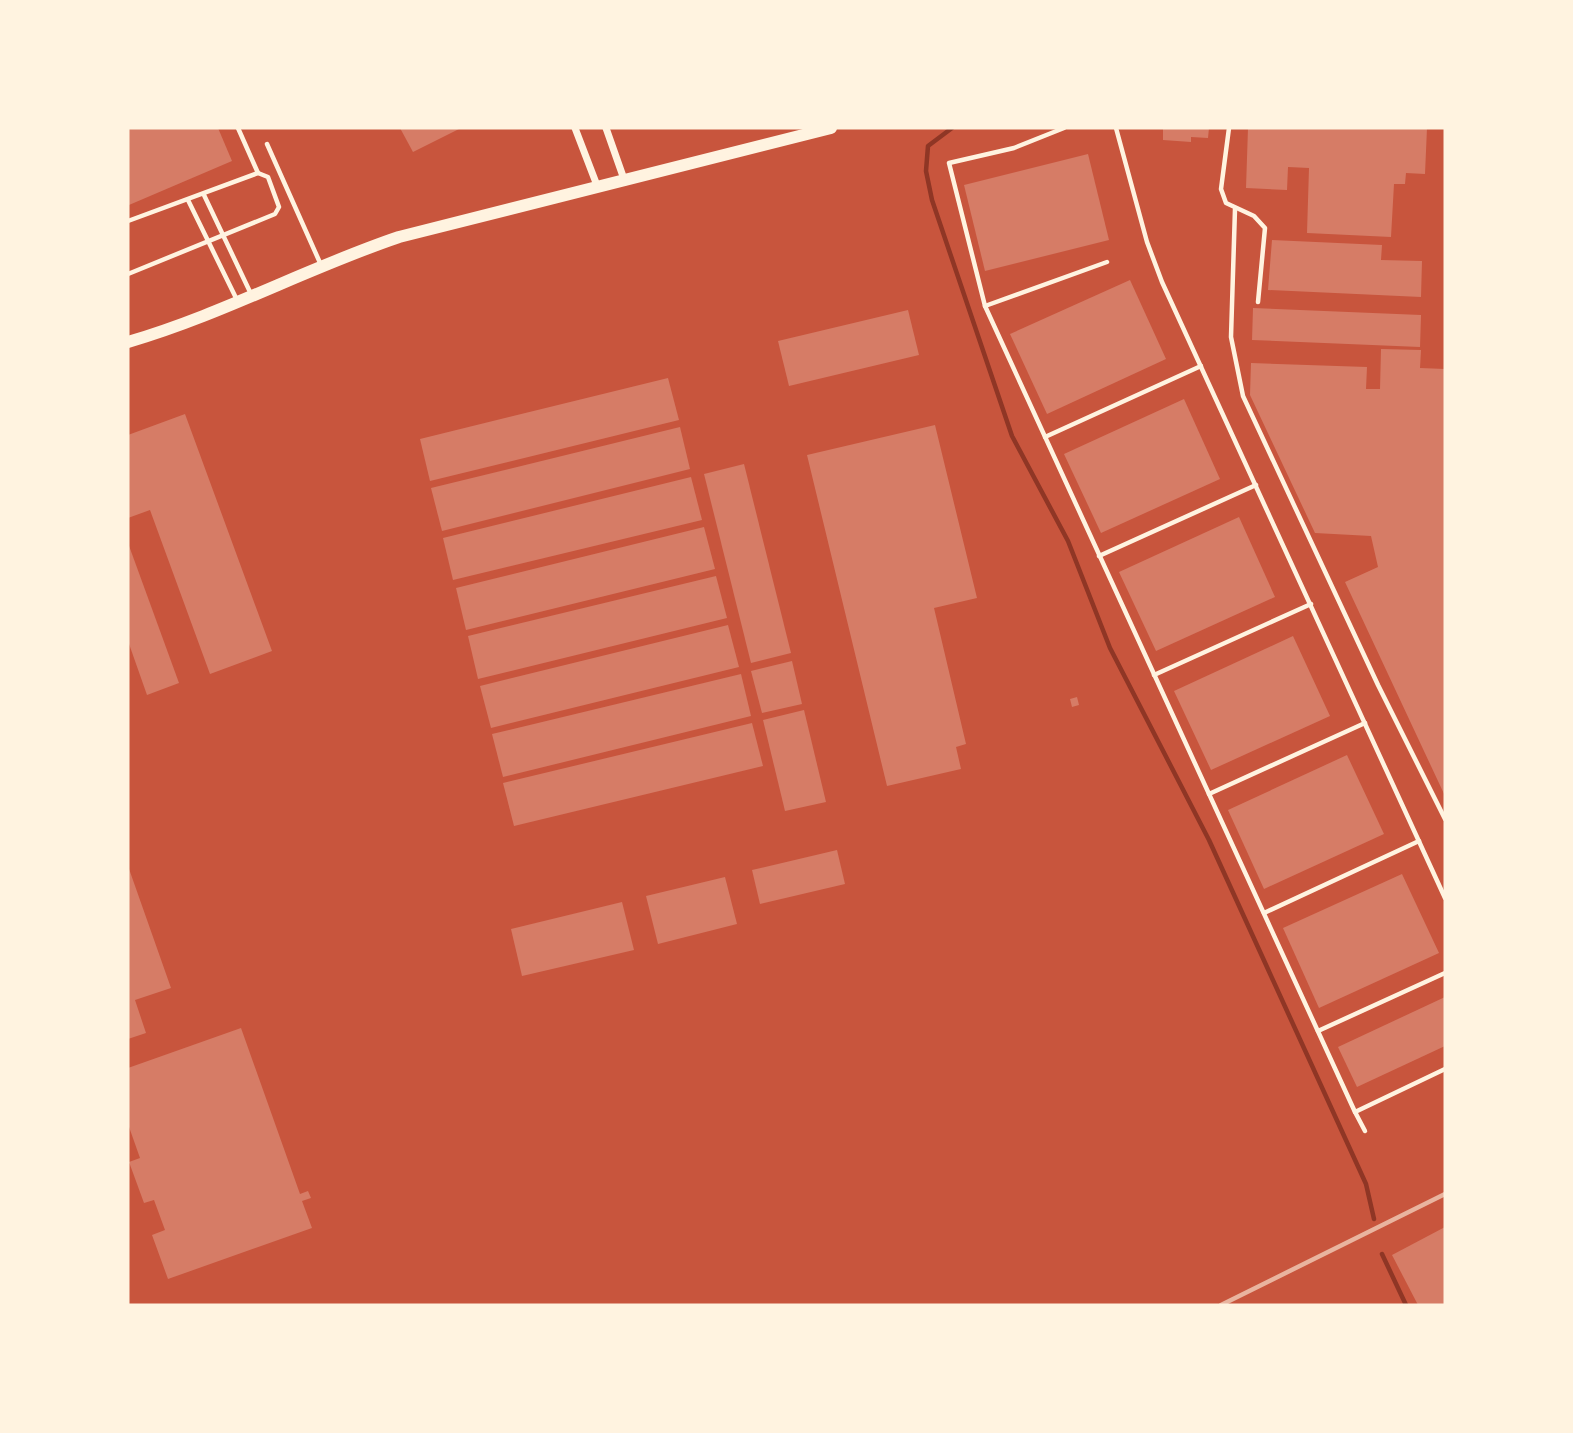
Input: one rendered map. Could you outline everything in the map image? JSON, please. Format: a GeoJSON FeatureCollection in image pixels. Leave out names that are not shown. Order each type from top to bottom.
{"type":"FeatureCollection","features":[{"type":"Feature","properties":{"kind":"main road"},"geometry":{"type":"LineString","coordinates":[[128,342],[399,237],[831,128]]}},
{"type":"Feature","properties":{"kind":"street"},"geometry":{"type":"LineString","coordinates":[[575,128],[598,188]]}},
{"type":"Feature","properties":{"kind":"street"},"geometry":{"type":"LineString","coordinates":[[606,128],[625,181]]}},
{"type":"Feature","properties":{"kind":"lane"},"geometry":{"type":"LineString","coordinates":[[238,128],[258,173]]}},
{"type":"Feature","properties":{"kind":"lane"},"geometry":{"type":"LineString","coordinates":[[1063,128],[1014,148],[949,163],[985,306],[1365,1131]]}},
{"type":"Feature","properties":{"kind":"lane"},"geometry":{"type":"LineString","coordinates":[[1116,128],[1153,260],[1445,898]]}},
{"type":"Feature","properties":{"kind":"lane"},"geometry":{"type":"LineString","coordinates":[[1228,128],[1221,189],[1226,203],[1254,216],[1265,228],[1258,302]]}},
{"type":"Feature","properties":{"kind":"lane"},"geometry":{"type":"LineString","coordinates":[[267,144],[321,265]]}},
{"type":"Feature","properties":{"kind":"lane"},"geometry":{"type":"LineString","coordinates":[[128,221],[258,173],[268,177],[278,211],[128,274]]}},
{"type":"Feature","properties":{"kind":"lane"},"geometry":{"type":"LineString","coordinates":[[204,195],[251,295]]}},
{"type":"Feature","properties":{"kind":"lane"},"geometry":{"type":"LineString","coordinates":[[188,200],[237,301]]}},
{"type":"Feature","properties":{"kind":"lane"},"geometry":{"type":"LineString","coordinates":[[1235,209],[1231,337],[1243,396],[1378,685],[1445,818]]}},
{"type":"Feature","properties":{"kind":"lane"},"geometry":{"type":"LineString","coordinates":[[985,306],[1107,262]]}},
{"type":"Feature","properties":{"kind":"lane"},"geometry":{"type":"LineString","coordinates":[[1045,438],[1201,366]]}},
{"type":"Feature","properties":{"kind":"lane"},"geometry":{"type":"LineString","coordinates":[[1100,556],[1256,485]]}},
{"type":"Feature","properties":{"kind":"lane"},"geometry":{"type":"LineString","coordinates":[[1154,675],[1311,604]]}},
{"type":"Feature","properties":{"kind":"lane"},"geometry":{"type":"LineString","coordinates":[[1209,793],[1365,723]]}},
{"type":"Feature","properties":{"kind":"lane"},"geometry":{"type":"LineString","coordinates":[[1264,913],[1419,841]]}},
{"type":"Feature","properties":{"kind":"lane"},"geometry":{"type":"LineString","coordinates":[[1318,1031],[1445,973]]}},
{"type":"Feature","properties":{"kind":"lane"},"geometry":{"type":"LineString","coordinates":[[1355,1112],[1445,1069]]}},
{"type":"Feature","properties":{"kind":"building"},"geometry":{"type":"Polygon","coordinates":[[[128,128],[218,128],[232,161],[129,205],[128,128]]]}},
{"type":"Feature","properties":{"kind":"building"},"geometry":{"type":"Polygon","coordinates":[[[400,128],[461,128],[413,152],[400,128]]]}},
{"type":"Feature","properties":{"kind":"building"},"geometry":{"type":"Polygon","coordinates":[[[1163,128],[1209,128],[1208,138],[1191,137],[1191,142],[1163,140],[1163,128]]]}},
{"type":"Feature","properties":{"kind":"building"},"geometry":{"type":"Polygon","coordinates":[[[1248,128],[1427,128],[1425,174],[1406,173],[1405,184],[1394,184],[1391,237],[1307,233],[1309,168],[1288,167],[1287,190],[1246,188],[1248,128]]]}},
{"type":"Feature","properties":{"kind":"building"},"geometry":{"type":"Polygon","coordinates":[[[1088,154],[1109,240],[985,271],[964,185],[1088,154]]]}},
{"type":"Feature","properties":{"kind":"building"},"geometry":{"type":"Polygon","coordinates":[[[1272,240],[1382,245],[1381,260],[1422,261],[1421,297],[1268,290],[1272,240]]]}},
{"type":"Feature","properties":{"kind":"building"},"geometry":{"type":"Polygon","coordinates":[[[1130,280],[1166,359],[1047,414],[1010,334],[1130,280]]]}},
{"type":"Feature","properties":{"kind":"building"},"geometry":{"type":"Polygon","coordinates":[[[1253,308],[1421,315],[1420,347],[1252,340],[1253,308]]]}},
{"type":"Feature","properties":{"kind":"building"},"geometry":{"type":"Polygon","coordinates":[[[908,310],[919,355],[789,386],[778,341],[908,310]]]}},
{"type":"Feature","properties":{"kind":"building"},"geometry":{"type":"Polygon","coordinates":[[[1381,349],[1421,350],[1420,368],[1445,369],[1445,796],[1345,582],[1378,567],[1371,536],[1315,533],[1250,395],[1251,363],[1367,367],[1366,389],[1380,389],[1381,349]]]}},
{"type":"Feature","properties":{"kind":"building"},"geometry":{"type":"Polygon","coordinates":[[[668,378],[679,420],[430,481],[420,439],[668,378]]]}},
{"type":"Feature","properties":{"kind":"building"},"geometry":{"type":"Polygon","coordinates":[[[1184,399],[1220,479],[1101,533],[1064,454],[1184,399]]]}},
{"type":"Feature","properties":{"kind":"building"},"geometry":{"type":"Polygon","coordinates":[[[185,414],[272,651],[210,674],[150,510],[128,518],[128,435],[185,414]]]}},
{"type":"Feature","properties":{"kind":"building"},"geometry":{"type":"Polygon","coordinates":[[[935,425],[977,598],[934,608],[966,744],[956,747],[961,769],[887,786],[807,455],[935,425]]]}},
{"type":"Feature","properties":{"kind":"building"},"geometry":{"type":"Polygon","coordinates":[[[680,427],[690,469],[442,531],[431,488],[680,427]]]}},
{"type":"Feature","properties":{"kind":"building"},"geometry":{"type":"Polygon","coordinates":[[[744,464],[791,653],[751,663],[704,474],[744,464]]]}},
{"type":"Feature","properties":{"kind":"building"},"geometry":{"type":"Polygon","coordinates":[[[691,477],[702,520],[453,580],[443,538],[691,477]]]}},
{"type":"Feature","properties":{"kind":"building"},"geometry":{"type":"Polygon","coordinates":[[[1239,517],[1275,597],[1156,651],[1119,572],[1239,517]]]}},
{"type":"Feature","properties":{"kind":"building"},"geometry":{"type":"Polygon","coordinates":[[[704,527],[715,569],[466,630],[456,588],[704,527]]]}},
{"type":"Feature","properties":{"kind":"building"},"geometry":{"type":"Polygon","coordinates":[[[128,543],[179,683],[147,695],[128,641],[128,543]]]}},
{"type":"Feature","properties":{"kind":"building"},"geometry":{"type":"Polygon","coordinates":[[[716,576],[727,618],[478,679],[468,636],[716,576]]]}},
{"type":"Feature","properties":{"kind":"building"},"geometry":{"type":"Polygon","coordinates":[[[728,625],[739,667],[491,728],[480,686],[728,625]]]}},
{"type":"Feature","properties":{"kind":"building"},"geometry":{"type":"Polygon","coordinates":[[[1293,636],[1330,716],[1211,770],[1174,691],[1293,636]]]}},
{"type":"Feature","properties":{"kind":"building"},"geometry":{"type":"Polygon","coordinates":[[[792,661],[802,704],[762,713],[751,671],[792,661]]]}},
{"type":"Feature","properties":{"kind":"building"},"geometry":{"type":"Polygon","coordinates":[[[741,674],[751,716],[503,777],[492,734],[741,674]]]}},
{"type":"Feature","properties":{"kind":"building"},"geometry":{"type":"Polygon","coordinates":[[[1077,697],[1079,705],[1072,707],[1070,699],[1077,697]]]}},
{"type":"Feature","properties":{"kind":"building"},"geometry":{"type":"Polygon","coordinates":[[[804,710],[826,802],[785,811],[763,720],[804,710]]]}},
{"type":"Feature","properties":{"kind":"building"},"geometry":{"type":"Polygon","coordinates":[[[752,723],[763,766],[514,826],[503,783],[752,723]]]}},
{"type":"Feature","properties":{"kind":"building"},"geometry":{"type":"Polygon","coordinates":[[[1347,755],[1384,834],[1264,889],[1228,810],[1347,755]]]}},
{"type":"Feature","properties":{"kind":"building"},"geometry":{"type":"Polygon","coordinates":[[[837,850],[845,884],[760,904],[752,870],[837,850]]]}},
{"type":"Feature","properties":{"kind":"building"},"geometry":{"type":"Polygon","coordinates":[[[128,866],[171,988],[135,1000],[146,1033],[128,1039],[128,866]]]}},
{"type":"Feature","properties":{"kind":"building"},"geometry":{"type":"Polygon","coordinates":[[[1402,874],[1439,953],[1319,1008],[1283,928],[1402,874]]]}},
{"type":"Feature","properties":{"kind":"building"},"geometry":{"type":"Polygon","coordinates":[[[725,877],[737,924],[658,944],[646,896],[725,877]]]}},
{"type":"Feature","properties":{"kind":"building"},"geometry":{"type":"Polygon","coordinates":[[[622,902],[634,950],[522,976],[511,929],[622,902]]]}},
{"type":"Feature","properties":{"kind":"building"},"geometry":{"type":"Polygon","coordinates":[[[1445,997],[1445,1046],[1357,1087],[1338,1047],[1445,997]]]}},
{"type":"Feature","properties":{"kind":"building"},"geometry":{"type":"Polygon","coordinates":[[[241,1028],[300,1194],[308,1191],[311,1198],[302,1201],[312,1228],[168,1279],[152,1235],[165,1230],[154,1200],[144,1203],[129,1162],[140,1158],[128,1124],[128,1068],[241,1028]]]}},
{"type":"Feature","properties":{"kind":"building"},"geometry":{"type":"Polygon","coordinates":[[[1445,1227],[1445,1305],[1418,1305],[1392,1255],[1445,1227]]]}},
{"type":"Feature","properties":{"kind":"waterway"},"geometry":{"type":"LineString","coordinates":[[952,128],[928,146],[926,171],[932,200],[1012,436],[1068,541],[1110,648],[1209,840],[1366,1184],[1374,1219]]}},
{"type":"Feature","properties":{"kind":"waterway"},"geometry":{"type":"LineString","coordinates":[[1382,1254],[1406,1305]]}},
{"type":"Feature","properties":{"kind":"railway"},"geometry":{"type":"LineString","coordinates":[[1221,1305],[1445,1194]]}}]}
